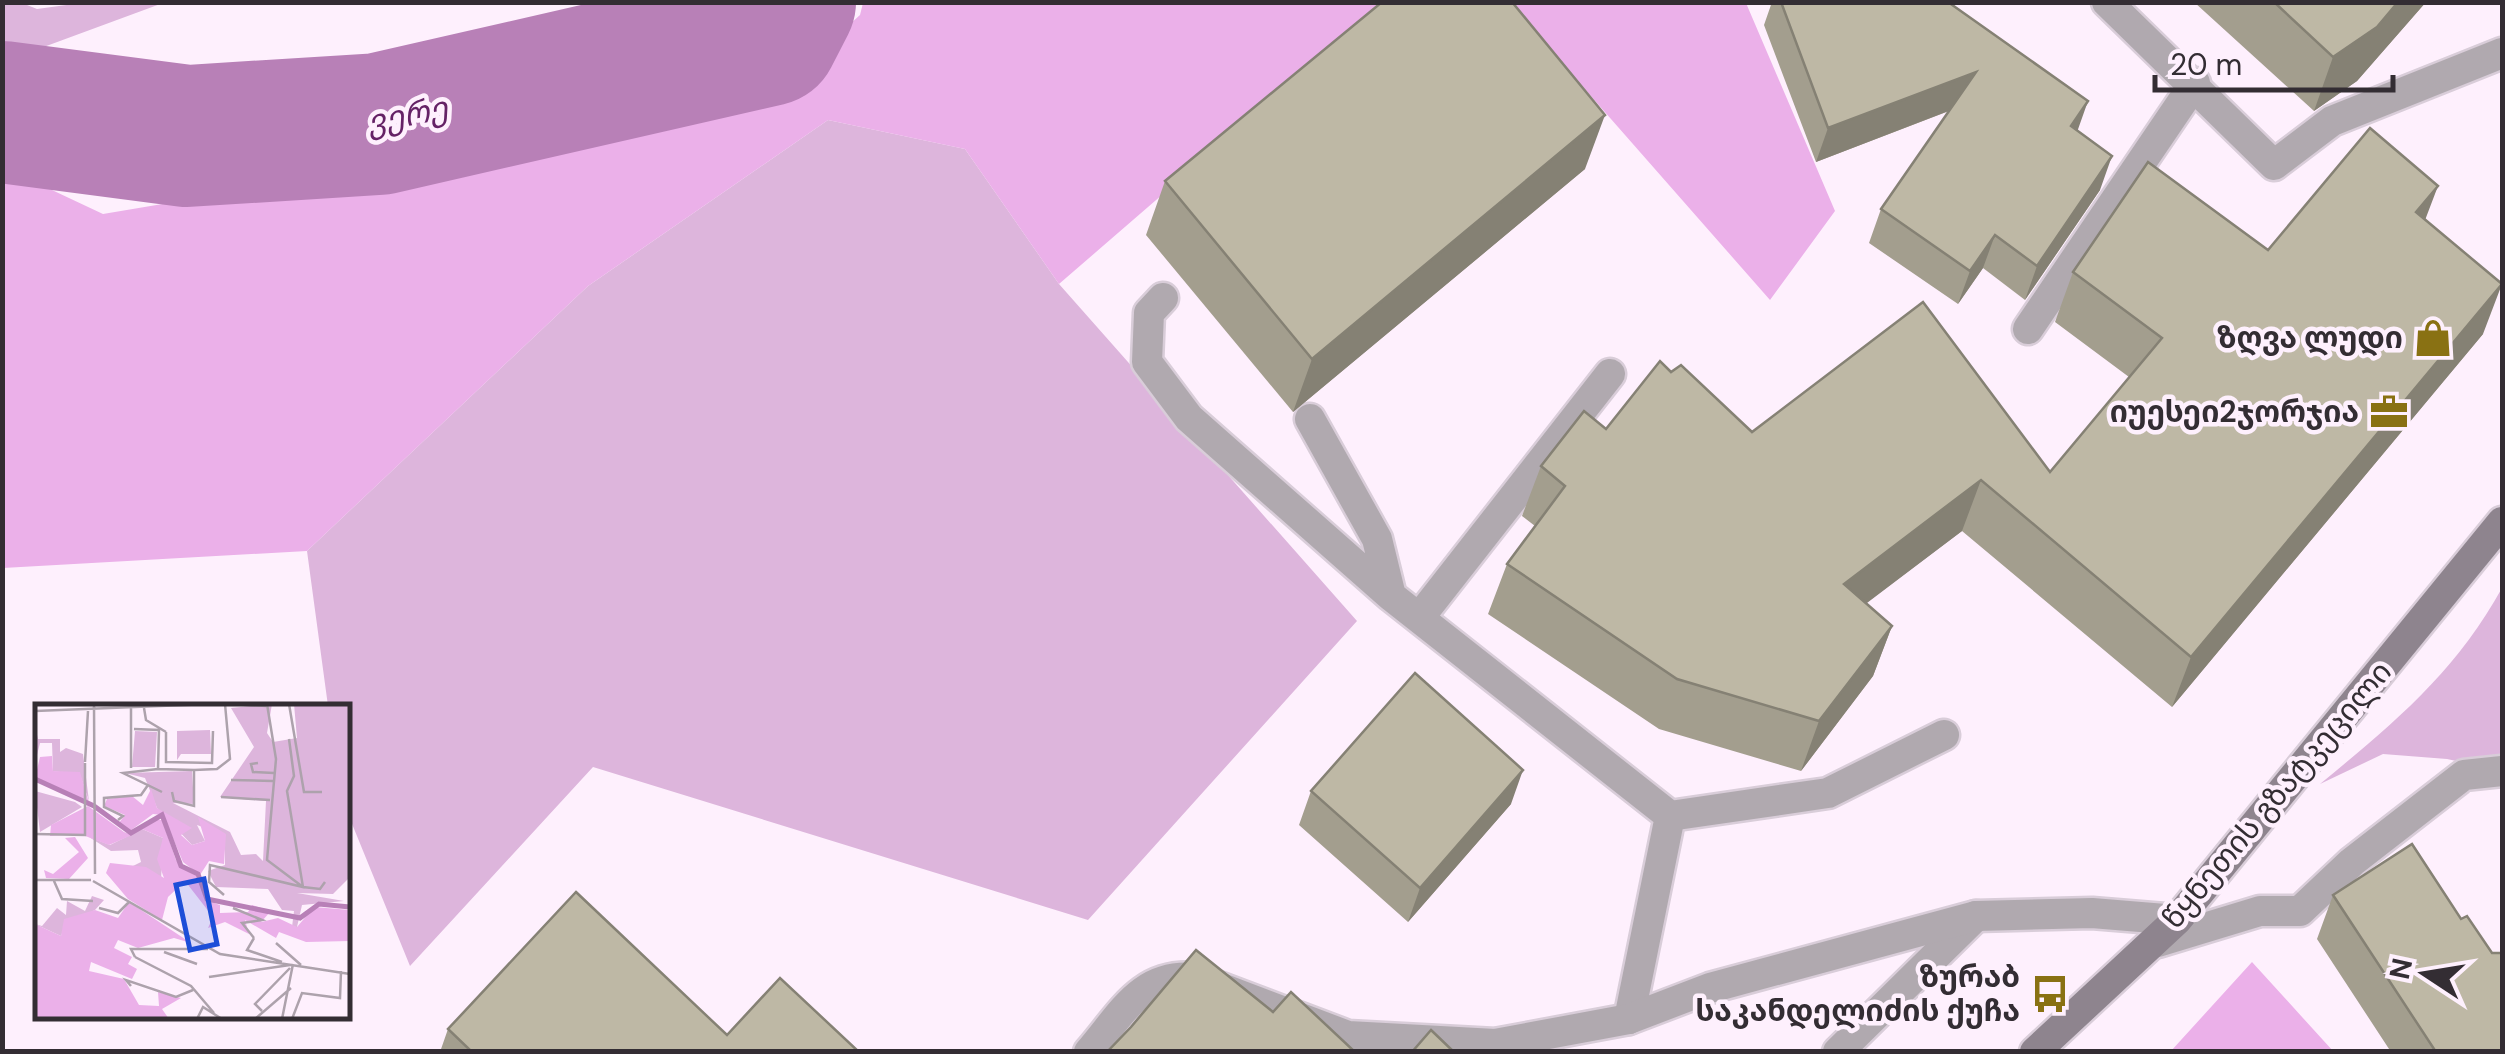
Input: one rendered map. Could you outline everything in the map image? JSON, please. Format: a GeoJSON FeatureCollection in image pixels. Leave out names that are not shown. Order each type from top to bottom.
{"type":"FeatureCollection","features":[{"type":"Feature","properties":{"kind":"main road","name":"წყნეთის გზატკეცილი"},"geometry":{"type":"LineString","coordinates":[[2036,1052],[2177,920],[2502,522]]}},
{"type":"Feature","properties":{"kind":"street"},"geometry":{"type":"LineString","coordinates":[[2107,2],[2195,83],[2274,165],[2332,120],[2502,53]]}},
{"type":"Feature","properties":{"kind":"street"},"geometry":{"type":"LineString","coordinates":[[2028,329],[2195,83]]}},
{"type":"Feature","properties":{"kind":"street"},"geometry":{"type":"LineString","coordinates":[[1164,298],[1150,313],[1147,362],[1189,418],[1391,596],[1670,816],[1828,794],[1944,735]]}},
{"type":"Feature","properties":{"kind":"street"},"geometry":{"type":"LineString","coordinates":[[1419,618],[1610,374]]}},
{"type":"Feature","properties":{"kind":"street"},"geometry":{"type":"LineString","coordinates":[[1310,419],[1378,539],[1391,596]]}},
{"type":"Feature","properties":{"kind":"street"},"geometry":{"type":"LineString","coordinates":[[2150,944],[2260,911],[2300,911],[2352,862],[2464,775],[2502,771]]}},
{"type":"Feature","properties":{"kind":"street"},"geometry":{"type":"LineString","coordinates":[[1630,1020],[1670,816]]}},
{"type":"Feature","properties":{"kind":"street"},"geometry":{"type":"LineString","coordinates":[[1089,1052],[1148,984],[1172,976],[1195,978],[1348,1036],[1495,1044],[1630,1020],[1710,988],[1976,916],[2092,913],[2177,920]]}},
{"type":"Feature","properties":{"kind":"street"},"geometry":{"type":"LineString","coordinates":[[1838,1052],[1976,916]]}},
{"type":"Feature","properties":{"kind":"shaded area"},"geometry":{"type":"Polygon","coordinates":[[[3,3],[22,3],[37,9],[81,3],[163,3],[3,62],[3,3]]]}},
{"type":"Feature","properties":{"kind":"shaded area"},"geometry":{"type":"Polygon","coordinates":[[[863,3],[1384,3],[1059,284],[965,149],[828,120],[588,286],[307,551],[3,568],[3,167],[103,214],[520,144],[775,92],[860,15],[863,3]]]}},
{"type":"Feature","properties":{"kind":"shaded area"},"geometry":{"type":"Polygon","coordinates":[[[1509,3],[1746,3],[1835,211],[1770,300],[1509,3]]]}},
{"type":"Feature","properties":{"kind":"shaded area"},"geometry":{"type":"Polygon","coordinates":[[[828,120],[965,149],[1059,284],[1357,621],[1088,920],[593,767],[410,966],[350,819],[350,704],[328,704],[307,551],[588,286],[828,120]]]}},
{"type":"Feature","properties":{"kind":"shaded area"},"geometry":{"type":"Polygon","coordinates":[[[2502,588],[2502,771],[2447,759],[2383,754],[2320,784],[2421,695],[2464,646],[2502,588]]]}},
{"type":"Feature","properties":{"kind":"shaded area"},"geometry":{"type":"Polygon","coordinates":[[[2252,962],[2333,1051],[2171,1051],[2252,962]]]}},
{"type":"Feature","properties":{"kind":"building"},"geometry":{"type":"Polygon","coordinates":[[[1382,2],[1512,2],[1605,115],[1312,359],[1165,181],[1382,2]]]}},
{"type":"Feature","properties":{"kind":"building"},"geometry":{"type":"Polygon","coordinates":[[[1781,2],[1948,2],[2088,101],[2071,126],[2112,156],[2037,266],[1995,235],[1970,271],[1881,209],[1976,72],[1828,128],[1781,2]]]}},
{"type":"Feature","properties":{"kind":"building"},"geometry":{"type":"Polygon","coordinates":[[[2274,2],[2398,2],[2377,27],[2333,57],[2274,2]]]}},
{"type":"Feature","properties":{"kind":"building"},"geometry":{"type":"Polygon","coordinates":[[[2370,128],[2438,186],[2416,212],[2502,284],[2191,657],[1981,480],[1844,584],[1892,626],[1819,721],[1677,679],[1507,564],[1565,486],[1541,466],[1584,411],[1606,429],[1660,361],[1671,372],[1681,365],[1752,432],[1923,302],[2050,472],[2162,338],[2073,272],[2148,162],[2268,250],[2370,128]]]}},
{"type":"Feature","properties":{"kind":"building"},"geometry":{"type":"Polygon","coordinates":[[[1415,673],[1523,770],[1420,888],[1311,791],[1415,673]]]}},
{"type":"Feature","properties":{"kind":"building"},"geometry":{"type":"Polygon","coordinates":[[[2412,844],[2461,919],[2467,916],[2492,953],[2502,953],[2502,1052],[2436,1052],[2333,895],[2412,844]]]}},
{"type":"Feature","properties":{"kind":"building"},"geometry":{"type":"Polygon","coordinates":[[[576,892],[727,1035],[780,978],[859,1052],[472,1052],[448,1029],[576,892]]]}},
{"type":"Feature","properties":{"kind":"building"},"geometry":{"type":"Polygon","coordinates":[[[1196,950],[1273,1012],[1291,992],[1355,1052],[1107,1052],[1196,950]]]}},
{"type":"Feature","properties":{"kind":"building"},"geometry":{"type":"Polygon","coordinates":[[[1431,1030],[1454,1052],[1412,1052],[1431,1030]]]}},
{"type":"Feature","properties":{"kind":"waterway","name":"ვერე"},"geometry":{"type":"LineString","coordinates":[[2,112],[187,136],[379,124],[768,35],[785,2]]}},
{"type":"Feature","properties":{"kind":"place","name":"ზღვა ლუდი"},"geometry":{"type":"Point","coordinates":[2433,338]}},
{"type":"Feature","properties":{"kind":"place","name":"იუესეი2ჯორჯია"},"geometry":{"type":"Point","coordinates":[2389,412]}},
{"type":"Feature","properties":{"kind":"place","name":"ზურაბ საკანდელიძის ქუჩა"},"geometry":{"type":"Point","coordinates":[2050,994]}}]}
